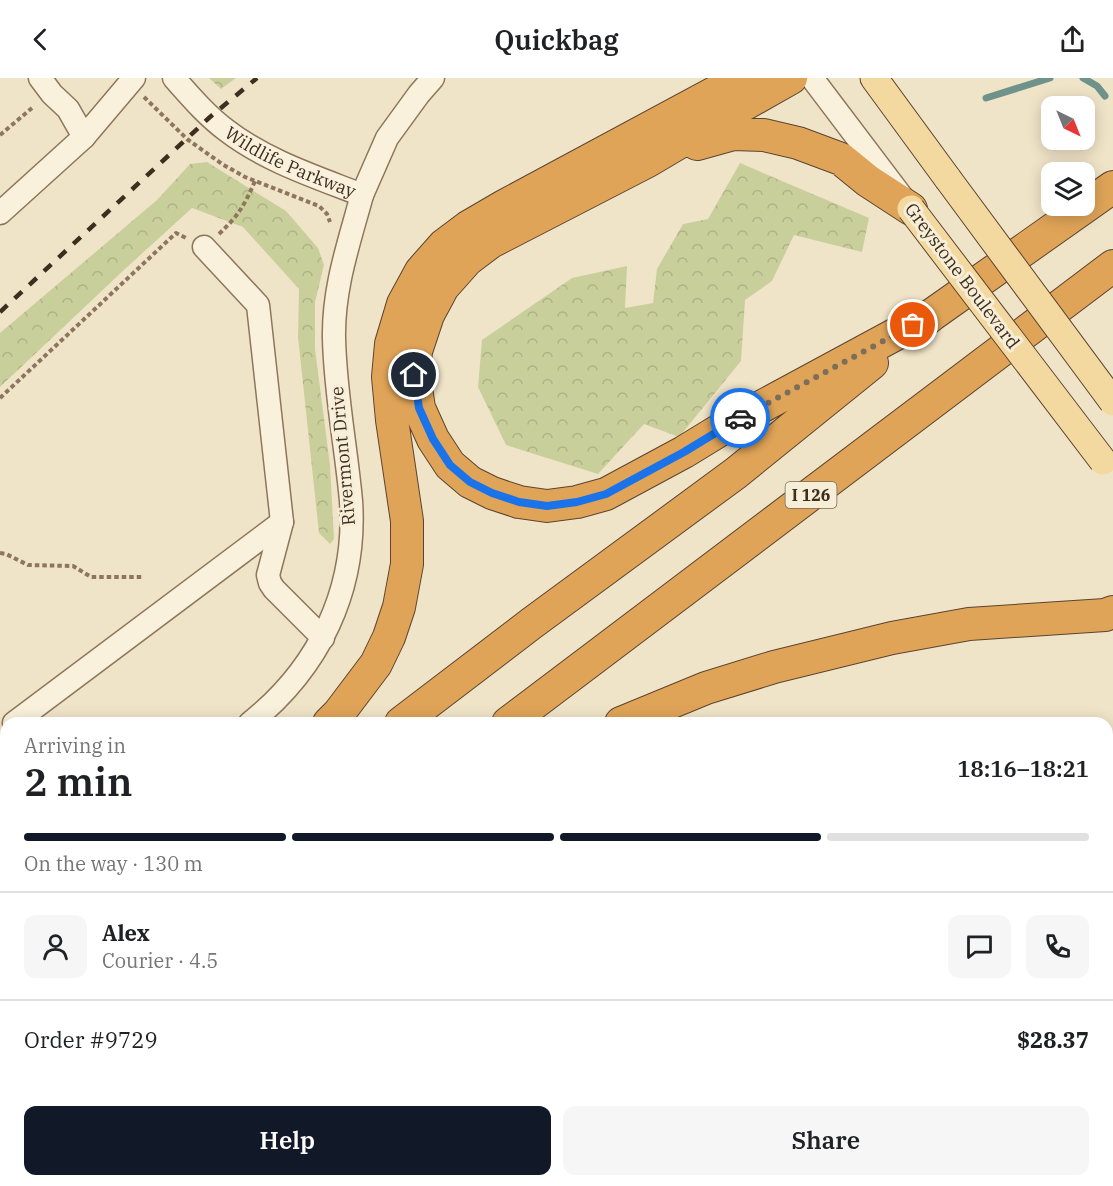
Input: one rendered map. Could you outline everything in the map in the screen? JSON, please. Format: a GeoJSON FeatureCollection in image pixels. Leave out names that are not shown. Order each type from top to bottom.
{"type":"FeatureCollection","features":[{"type":"Feature","properties":{"kind":"highway"},"geometry":{"type":"LineString","coordinates":[[334,717],[376,664],[389,637],[399,607],[407,564],[407,521],[388,376],[392,344],[403,304],[421,271],[444,245],[504,206],[742,78]]}},
{"type":"Feature","properties":{"kind":"highway"},"geometry":{"type":"LineString","coordinates":[[791,78],[648,161],[491,242],[467,260],[442,287],[428,315],[416,351],[414,375],[419,408],[433,439],[450,465],[470,482],[492,493],[519,502],[547,506],[577,502],[606,494],[684,452],[733,422],[933,314]]}},
{"type":"Feature","properties":{"kind":"highway"},"geometry":{"type":"LineString","coordinates":[[648,161],[733,134],[764,135],[798,143],[841,159],[868,181],[911,208]]}},
{"type":"Feature","properties":{"kind":"highway"},"geometry":{"type":"LineString","coordinates":[[409,717],[736,473],[933,314],[1113,187]]}},
{"type":"Feature","properties":{"kind":"highway","name":"I 126"},"geometry":{"type":"LineString","coordinates":[[516,717],[1113,266]]}},
{"type":"Feature","properties":{"kind":"highway"},"geometry":{"type":"LineString","coordinates":[[636,717],[706,688],[774,667],[892,638],[969,624],[1110,614]]}},
{"type":"Feature","properties":{"kind":"main road"},"geometry":{"type":"LineString","coordinates":[[874,78],[1113,402]]}},
{"type":"Feature","properties":{"kind":"main road","name":"Greystone Boulevard"},"geometry":{"type":"LineString","coordinates":[[911,208],[1108,467]]}},
{"type":"Feature","properties":{"kind":"street"},"geometry":{"type":"LineString","coordinates":[[40,78],[52,94],[68,109],[84,136]]}},
{"type":"Feature","properties":{"kind":"street","name":"Wildlife Parkway"},"geometry":{"type":"LineString","coordinates":[[174,78],[210,117],[241,141],[284,164],[362,195],[387,138],[433,78]]}},
{"type":"Feature","properties":{"kind":"street","name":"Greystone Boulevard"},"geometry":{"type":"LineString","coordinates":[[812,78],[911,208]]}},
{"type":"Feature","properties":{"kind":"street"},"geometry":{"type":"LineString","coordinates":[[0,213],[84,136],[132,81]]}},
{"type":"Feature","properties":{"kind":"street","name":"Rivermont Drive"},"geometry":{"type":"LineString","coordinates":[[257,717],[288,689],[306,666],[339,602],[348,565],[351,502],[336,375],[334,336],[340,272],[362,195]]}},
{"type":"Feature","properties":{"kind":"street"},"geometry":{"type":"LineString","coordinates":[[204,247],[258,305],[282,522],[268,575],[274,589],[322,638]]}},
{"type":"Feature","properties":{"kind":"street"},"geometry":{"type":"LineString","coordinates":[[22,717],[282,522]]}},
{"type":"Feature","properties":{"kind":"path"},"geometry":{"type":"LineString","coordinates":[[132,81],[187,139],[222,164],[255,181],[319,206],[327,214],[331,230]]}},
{"type":"Feature","properties":{"kind":"path"},"geometry":{"type":"LineString","coordinates":[[0,135],[32,108]]}},
{"type":"Feature","properties":{"kind":"path"},"geometry":{"type":"LineString","coordinates":[[204,247],[239,214],[255,181]]}},
{"type":"Feature","properties":{"kind":"path"},"geometry":{"type":"LineString","coordinates":[[0,398],[176,233]]}},
{"type":"Feature","properties":{"kind":"path"},"geometry":{"type":"LineString","coordinates":[[0,553],[28,565],[73,566],[91,577],[144,578]]}},
{"type":"Feature","properties":{"kind":"green space"},"geometry":{"type":"Polygon","coordinates":[[[209,78],[236,78],[221,89],[209,78]]]}},
{"type":"Feature","properties":{"kind":"green space"},"geometry":{"type":"Polygon","coordinates":[[[207,162],[286,211],[318,248],[324,265],[315,302],[315,349],[330,465],[334,539],[330,544],[319,533],[298,337],[299,289],[243,227],[192,208],[0,387],[0,333],[157,200],[190,164],[207,162]]]}},
{"type":"Feature","properties":{"kind":"green space"},"geometry":{"type":"Polygon","coordinates":[[[740,163],[869,218],[862,252],[794,235],[772,281],[745,300],[741,361],[679,437],[644,424],[598,474],[506,445],[478,387],[482,340],[572,278],[627,266],[625,308],[653,303],[657,269],[683,224],[708,219],[740,163]]]}},
{"type":"Feature","properties":{"kind":"waterway"},"geometry":{"type":"LineString","coordinates":[[986,98],[1050,78]]}},
{"type":"Feature","properties":{"kind":"waterway"},"geometry":{"type":"LineString","coordinates":[[1083,78],[1097,86],[1105,96]]}},
{"type":"Feature","properties":{"kind":"railway"},"geometry":{"type":"LineString","coordinates":[[0,312],[210,117],[257,78]]}},
{"type":"Feature","properties":{"kind":"way so far"},"geometry":{"type":"LineString","coordinates":[[740,418],[913,325]]}},
{"type":"Feature","properties":{"kind":"route"},"geometry":{"type":"LineString","coordinates":[[414,375],[419,408],[433,439],[450,465],[470,482],[492,493],[519,502],[547,506],[577,502],[606,494],[684,452],[740,418]]}}]}
